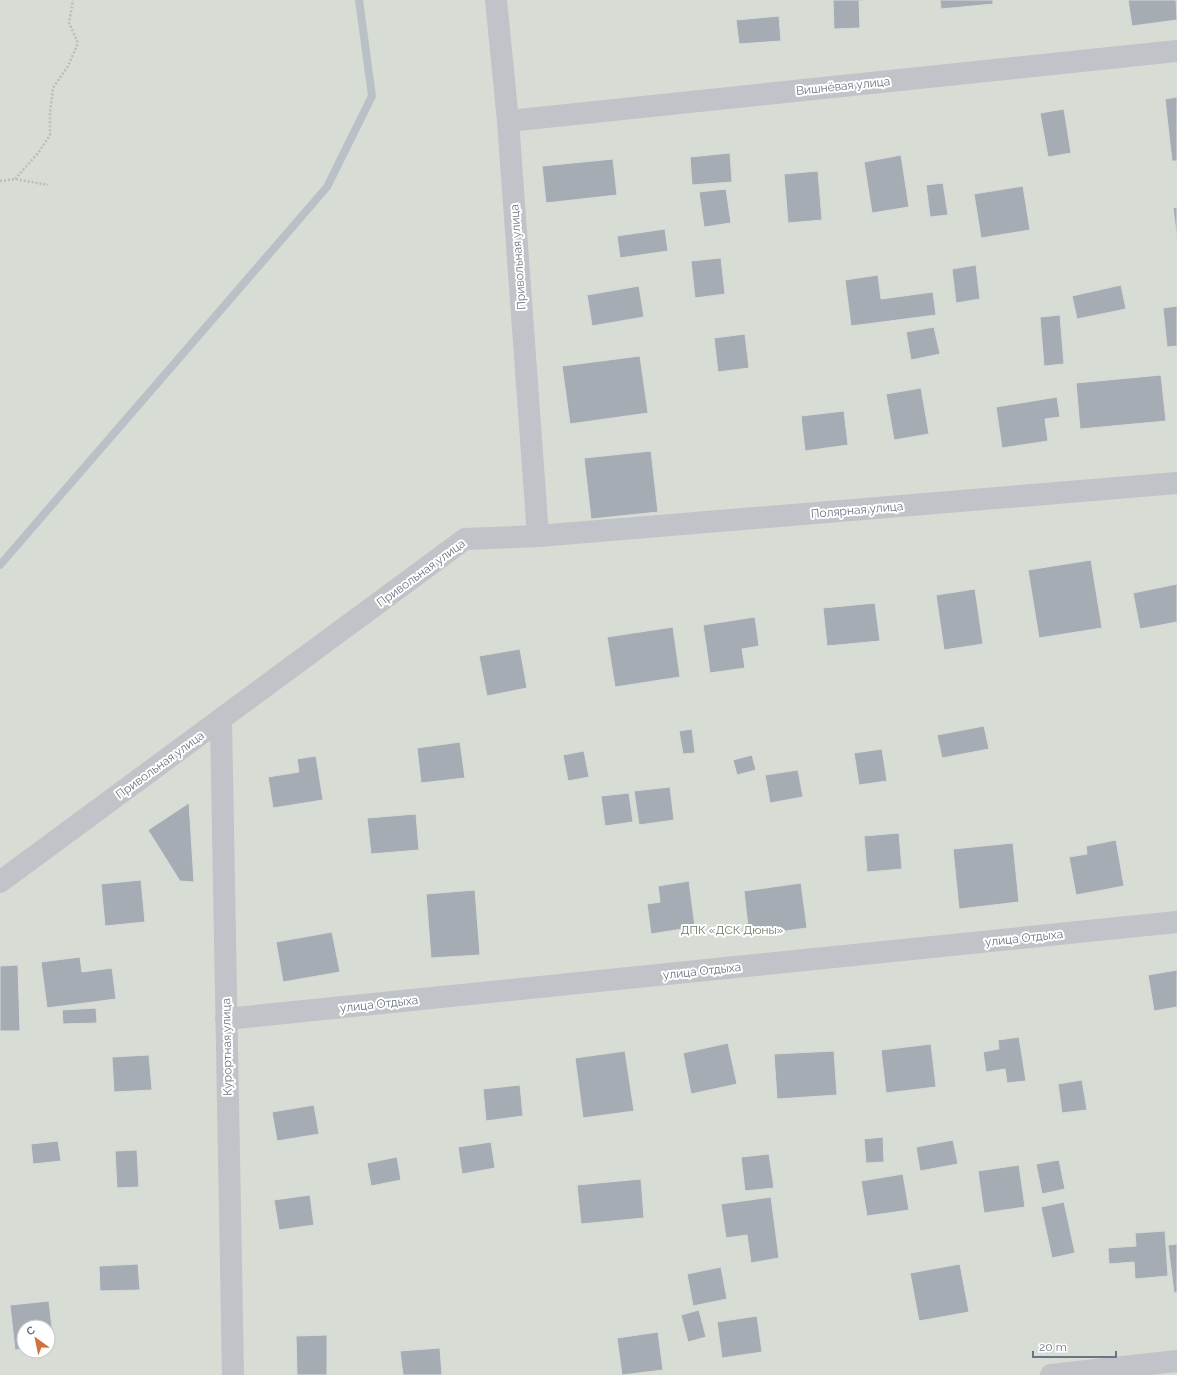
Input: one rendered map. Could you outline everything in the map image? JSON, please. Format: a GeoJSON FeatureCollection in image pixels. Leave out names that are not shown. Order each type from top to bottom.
{"type":"FeatureCollection","features":[{"type":"Feature","properties":{"kind":"street","name":"Привольная улица"},"geometry":{"type":"LineString","coordinates":[[0,882],[465,539],[538,536],[508,121],[496,0]]}},
{"type":"Feature","properties":{"kind":"street","name":"Вишнёвая улица"},"geometry":{"type":"LineString","coordinates":[[508,121],[1177,51]]}},
{"type":"Feature","properties":{"kind":"street","name":"Полярная улица"},"geometry":{"type":"LineString","coordinates":[[538,536],[1177,483]]}},
{"type":"Feature","properties":{"kind":"street","name":"Курортная улица"},"geometry":{"type":"LineString","coordinates":[[221,720],[233,1375]]}},
{"type":"Feature","properties":{"kind":"street","name":"улица Отдыха"},"geometry":{"type":"LineString","coordinates":[[226,1019],[1177,922]]}},
{"type":"Feature","properties":{"kind":"street"},"geometry":{"type":"LineString","coordinates":[[1051,1375],[1177,1361]]}},
{"type":"Feature","properties":{"kind":"path"},"geometry":{"type":"LineString","coordinates":[[15,179],[38,153],[50,135],[50,113],[53,88],[68,66],[78,43],[69,23],[73,0]]}},
{"type":"Feature","properties":{"kind":"path"},"geometry":{"type":"LineString","coordinates":[[0,181],[15,179],[48,185]]}},
{"type":"Feature","properties":{"kind":"green space","name":"ДПК «ДСК Дюны»"},"geometry":{"type":"Polygon","coordinates":[[[0,0],[1177,0],[1177,1375],[0,1375],[0,0]]]}},
{"type":"Feature","properties":{"kind":"building"},"geometry":{"type":"Polygon","coordinates":[[[833,0],[878,0],[859,1],[860,28],[834,29],[833,0]]]}},
{"type":"Feature","properties":{"kind":"building"},"geometry":{"type":"Polygon","coordinates":[[[940,0],[993,0],[993,4],[941,9],[940,0]]]}},
{"type":"Feature","properties":{"kind":"building"},"geometry":{"type":"Polygon","coordinates":[[[1128,0],[1176,0],[1177,20],[1132,26],[1128,0]]]}},
{"type":"Feature","properties":{"kind":"building"},"geometry":{"type":"Polygon","coordinates":[[[779,16],[781,41],[739,44],[736,20],[779,16]]]}},
{"type":"Feature","properties":{"kind":"building"},"geometry":{"type":"Polygon","coordinates":[[[1177,97],[1177,161],[1172,161],[1165,99],[1177,97]]]}},
{"type":"Feature","properties":{"kind":"building"},"geometry":{"type":"Polygon","coordinates":[[[1064,109],[1071,153],[1048,157],[1040,113],[1064,109]]]}},
{"type":"Feature","properties":{"kind":"building"},"geometry":{"type":"Polygon","coordinates":[[[730,153],[732,182],[692,185],[690,157],[730,153]]]}},
{"type":"Feature","properties":{"kind":"building"},"geometry":{"type":"Polygon","coordinates":[[[901,155],[909,207],[872,213],[864,162],[901,155]]]}},
{"type":"Feature","properties":{"kind":"building"},"geometry":{"type":"Polygon","coordinates":[[[613,159],[617,195],[546,203],[542,166],[613,159]]]}},
{"type":"Feature","properties":{"kind":"building"},"geometry":{"type":"Polygon","coordinates":[[[818,171],[822,220],[788,223],[784,174],[818,171]]]}},
{"type":"Feature","properties":{"kind":"building"},"geometry":{"type":"Polygon","coordinates":[[[943,183],[948,215],[930,217],[926,185],[943,183]]]}},
{"type":"Feature","properties":{"kind":"building"},"geometry":{"type":"Polygon","coordinates":[[[1023,186],[1030,230],[981,238],[974,194],[1023,186]]]}},
{"type":"Feature","properties":{"kind":"building"},"geometry":{"type":"Polygon","coordinates":[[[726,189],[731,223],[704,227],[699,192],[726,189]]]}},
{"type":"Feature","properties":{"kind":"building"},"geometry":{"type":"Polygon","coordinates":[[[1177,207],[1177,239],[1173,208],[1177,207]]]}},
{"type":"Feature","properties":{"kind":"building"},"geometry":{"type":"Polygon","coordinates":[[[665,229],[668,251],[620,258],[617,236],[665,229]]]}},
{"type":"Feature","properties":{"kind":"building"},"geometry":{"type":"Polygon","coordinates":[[[721,258],[725,294],[695,298],[691,261],[721,258]]]}},
{"type":"Feature","properties":{"kind":"building"},"geometry":{"type":"Polygon","coordinates":[[[976,265],[980,299],[956,303],[952,269],[976,265]]]}},
{"type":"Feature","properties":{"kind":"building"},"geometry":{"type":"Polygon","coordinates":[[[878,275],[881,299],[933,292],[936,315],[851,326],[845,280],[878,275]]]}},
{"type":"Feature","properties":{"kind":"building"},"geometry":{"type":"Polygon","coordinates":[[[1121,285],[1126,309],[1077,319],[1072,296],[1121,285]]]}},
{"type":"Feature","properties":{"kind":"building"},"geometry":{"type":"Polygon","coordinates":[[[639,286],[644,317],[592,326],[587,295],[639,286]]]}},
{"type":"Feature","properties":{"kind":"building"},"geometry":{"type":"Polygon","coordinates":[[[1177,306],[1177,346],[1167,347],[1163,308],[1177,306]]]}},
{"type":"Feature","properties":{"kind":"building"},"geometry":{"type":"Polygon","coordinates":[[[1060,315],[1064,364],[1044,366],[1040,317],[1060,315]]]}},
{"type":"Feature","properties":{"kind":"building"},"geometry":{"type":"Polygon","coordinates":[[[934,327],[940,354],[911,360],[906,332],[934,327]]]}},
{"type":"Feature","properties":{"kind":"building"},"geometry":{"type":"Polygon","coordinates":[[[745,334],[749,368],[718,372],[714,338],[745,334]]]}},
{"type":"Feature","properties":{"kind":"building"},"geometry":{"type":"Polygon","coordinates":[[[640,356],[648,413],[570,424],[562,366],[640,356]]]}},
{"type":"Feature","properties":{"kind":"building"},"geometry":{"type":"Polygon","coordinates":[[[1161,375],[1166,421],[1080,429],[1076,383],[1161,375]]]}},
{"type":"Feature","properties":{"kind":"building"},"geometry":{"type":"Polygon","coordinates":[[[921,388],[929,434],[894,440],[886,394],[921,388]]]}},
{"type":"Feature","properties":{"kind":"building"},"geometry":{"type":"Polygon","coordinates":[[[1057,397],[1060,417],[1045,419],[1048,441],[1002,448],[996,407],[1057,397]]]}},
{"type":"Feature","properties":{"kind":"building"},"geometry":{"type":"Polygon","coordinates":[[[844,411],[848,445],[805,451],[801,416],[844,411]]]}},
{"type":"Feature","properties":{"kind":"building"},"geometry":{"type":"Polygon","coordinates":[[[651,451],[658,512],[591,519],[584,458],[651,451]]]}},
{"type":"Feature","properties":{"kind":"building"},"geometry":{"type":"Polygon","coordinates":[[[1091,560],[1102,628],[1039,638],[1028,570],[1091,560]]]}},
{"type":"Feature","properties":{"kind":"building"},"geometry":{"type":"Polygon","coordinates":[[[1177,584],[1177,622],[1140,629],[1133,593],[1177,584]]]}},
{"type":"Feature","properties":{"kind":"building"},"geometry":{"type":"Polygon","coordinates":[[[975,589],[983,644],[944,650],[936,595],[975,589]]]}},
{"type":"Feature","properties":{"kind":"building"},"geometry":{"type":"Polygon","coordinates":[[[875,603],[880,641],[827,646],[823,608],[875,603]]]}},
{"type":"Feature","properties":{"kind":"building"},"geometry":{"type":"Polygon","coordinates":[[[755,617],[759,646],[742,649],[745,668],[710,673],[703,625],[755,617]]]}},
{"type":"Feature","properties":{"kind":"building"},"geometry":{"type":"Polygon","coordinates":[[[673,627],[680,677],[615,687],[607,637],[673,627]]]}},
{"type":"Feature","properties":{"kind":"building"},"geometry":{"type":"Polygon","coordinates":[[[520,649],[527,688],[487,696],[479,656],[520,649]]]}},
{"type":"Feature","properties":{"kind":"building"},"geometry":{"type":"Polygon","coordinates":[[[984,726],[989,749],[942,758],[937,735],[984,726]]]}},
{"type":"Feature","properties":{"kind":"building"},"geometry":{"type":"Polygon","coordinates":[[[692,729],[695,753],[683,754],[679,731],[692,729]]]}},
{"type":"Feature","properties":{"kind":"building"},"geometry":{"type":"Polygon","coordinates":[[[460,742],[465,778],[421,783],[417,748],[460,742]]]}},
{"type":"Feature","properties":{"kind":"building"},"geometry":{"type":"Polygon","coordinates":[[[882,749],[887,781],[859,785],[854,753],[882,749]]]}},
{"type":"Feature","properties":{"kind":"building"},"geometry":{"type":"Polygon","coordinates":[[[584,751],[589,777],[568,781],[563,755],[584,751]]]}},
{"type":"Feature","properties":{"kind":"building"},"geometry":{"type":"Polygon","coordinates":[[[752,755],[756,770],[737,775],[733,760],[752,755]]]}},
{"type":"Feature","properties":{"kind":"building"},"geometry":{"type":"Polygon","coordinates":[[[316,756],[323,800],[273,808],[268,777],[299,772],[297,759],[316,756]]]}},
{"type":"Feature","properties":{"kind":"building"},"geometry":{"type":"Polygon","coordinates":[[[798,770],[803,797],[770,803],[765,775],[798,770]]]}},
{"type":"Feature","properties":{"kind":"building"},"geometry":{"type":"Polygon","coordinates":[[[670,787],[674,820],[639,825],[634,791],[670,787]]]}},
{"type":"Feature","properties":{"kind":"building"},"geometry":{"type":"Polygon","coordinates":[[[629,793],[633,822],[605,826],[601,796],[629,793]]]}},
{"type":"Feature","properties":{"kind":"building"},"geometry":{"type":"Polygon","coordinates":[[[189,803],[194,882],[180,881],[148,830],[189,803]]]}},
{"type":"Feature","properties":{"kind":"building"},"geometry":{"type":"Polygon","coordinates":[[[416,814],[419,850],[371,854],[367,818],[416,814]]]}},
{"type":"Feature","properties":{"kind":"building"},"geometry":{"type":"Polygon","coordinates":[[[899,833],[902,869],[867,872],[864,836],[899,833]]]}},
{"type":"Feature","properties":{"kind":"building"},"geometry":{"type":"Polygon","coordinates":[[[1116,840],[1124,886],[1076,895],[1069,857],[1087,854],[1086,846],[1116,840]]]}},
{"type":"Feature","properties":{"kind":"building"},"geometry":{"type":"Polygon","coordinates":[[[1013,843],[1019,902],[959,909],[953,849],[1013,843]]]}},
{"type":"Feature","properties":{"kind":"building"},"geometry":{"type":"Polygon","coordinates":[[[141,880],[145,922],[105,926],[101,884],[141,880]]]}},
{"type":"Feature","properties":{"kind":"building"},"geometry":{"type":"Polygon","coordinates":[[[689,881],[695,927],[651,934],[647,904],[660,902],[658,886],[689,881]]]}},
{"type":"Feature","properties":{"kind":"building"},"geometry":{"type":"Polygon","coordinates":[[[801,883],[807,928],[749,936],[744,891],[801,883]]]}},
{"type":"Feature","properties":{"kind":"building"},"geometry":{"type":"Polygon","coordinates":[[[475,890],[480,955],[431,958],[426,894],[475,890]]]}},
{"type":"Feature","properties":{"kind":"building"},"geometry":{"type":"Polygon","coordinates":[[[332,932],[340,972],[283,982],[276,942],[332,932]]]}},
{"type":"Feature","properties":{"kind":"building"},"geometry":{"type":"Polygon","coordinates":[[[80,957],[82,972],[112,968],[116,999],[47,1008],[41,962],[80,957]]]}},
{"type":"Feature","properties":{"kind":"building"},"geometry":{"type":"Polygon","coordinates":[[[18,965],[20,1031],[0,1031],[0,966],[18,965]]]}},
{"type":"Feature","properties":{"kind":"building"},"geometry":{"type":"Polygon","coordinates":[[[1177,970],[1177,1007],[1154,1011],[1148,975],[1177,970]]]}},
{"type":"Feature","properties":{"kind":"building"},"geometry":{"type":"Polygon","coordinates":[[[96,1008],[97,1023],[63,1024],[62,1010],[96,1008]]]}},
{"type":"Feature","properties":{"kind":"building"},"geometry":{"type":"Polygon","coordinates":[[[1019,1037],[1026,1081],[1007,1083],[1005,1069],[986,1072],[983,1052],[999,1049],[998,1040],[1019,1037]]]}},
{"type":"Feature","properties":{"kind":"building"},"geometry":{"type":"Polygon","coordinates":[[[728,1043],[737,1084],[691,1094],[683,1053],[728,1043]]]}},
{"type":"Feature","properties":{"kind":"building"},"geometry":{"type":"Polygon","coordinates":[[[931,1044],[936,1087],[886,1093],[881,1050],[931,1044]]]}},
{"type":"Feature","properties":{"kind":"building"},"geometry":{"type":"Polygon","coordinates":[[[625,1051],[634,1111],[583,1118],[575,1058],[625,1051]]]}},
{"type":"Feature","properties":{"kind":"building"},"geometry":{"type":"Polygon","coordinates":[[[834,1051],[837,1095],[777,1099],[774,1054],[834,1051]]]}},
{"type":"Feature","properties":{"kind":"building"},"geometry":{"type":"Polygon","coordinates":[[[149,1055],[152,1090],[114,1092],[112,1057],[149,1055]]]}},
{"type":"Feature","properties":{"kind":"building"},"geometry":{"type":"Polygon","coordinates":[[[1082,1080],[1087,1110],[1062,1113],[1058,1084],[1082,1080]]]}},
{"type":"Feature","properties":{"kind":"building"},"geometry":{"type":"Polygon","coordinates":[[[520,1085],[523,1116],[486,1121],[483,1089],[520,1085]]]}},
{"type":"Feature","properties":{"kind":"building"},"geometry":{"type":"Polygon","coordinates":[[[314,1105],[319,1134],[277,1141],[272,1112],[314,1105]]]}},
{"type":"Feature","properties":{"kind":"building"},"geometry":{"type":"Polygon","coordinates":[[[883,1137],[884,1162],[866,1163],[864,1139],[883,1137]]]}},
{"type":"Feature","properties":{"kind":"building"},"geometry":{"type":"Polygon","coordinates":[[[953,1140],[958,1164],[920,1171],[916,1147],[953,1140]]]}},
{"type":"Feature","properties":{"kind":"building"},"geometry":{"type":"Polygon","coordinates":[[[58,1141],[61,1161],[33,1164],[31,1144],[58,1141]]]}},
{"type":"Feature","properties":{"kind":"building"},"geometry":{"type":"Polygon","coordinates":[[[491,1142],[495,1168],[462,1174],[458,1147],[491,1142]]]}},
{"type":"Feature","properties":{"kind":"building"},"geometry":{"type":"Polygon","coordinates":[[[137,1150],[139,1187],[117,1188],[115,1151],[137,1150]]]}},
{"type":"Feature","properties":{"kind":"building"},"geometry":{"type":"Polygon","coordinates":[[[769,1154],[774,1188],[745,1191],[741,1157],[769,1154]]]}},
{"type":"Feature","properties":{"kind":"building"},"geometry":{"type":"Polygon","coordinates":[[[397,1157],[401,1180],[371,1186],[367,1163],[397,1157]]]}},
{"type":"Feature","properties":{"kind":"building"},"geometry":{"type":"Polygon","coordinates":[[[1059,1160],[1065,1189],[1042,1194],[1036,1164],[1059,1160]]]}},
{"type":"Feature","properties":{"kind":"building"},"geometry":{"type":"Polygon","coordinates":[[[1019,1165],[1025,1207],[984,1213],[978,1171],[1019,1165]]]}},
{"type":"Feature","properties":{"kind":"building"},"geometry":{"type":"Polygon","coordinates":[[[903,1174],[909,1210],[867,1216],[861,1181],[903,1174]]]}},
{"type":"Feature","properties":{"kind":"building"},"geometry":{"type":"Polygon","coordinates":[[[641,1179],[644,1218],[581,1224],[577,1185],[641,1179]]]}},
{"type":"Feature","properties":{"kind":"building"},"geometry":{"type":"Polygon","coordinates":[[[310,1195],[314,1225],[279,1230],[274,1200],[310,1195]]]}},
{"type":"Feature","properties":{"kind":"building"},"geometry":{"type":"Polygon","coordinates":[[[771,1197],[779,1258],[751,1263],[747,1235],[726,1238],[721,1204],[771,1197]]]}},
{"type":"Feature","properties":{"kind":"building"},"geometry":{"type":"Polygon","coordinates":[[[1064,1202],[1075,1253],[1052,1258],[1041,1207],[1064,1202]]]}},
{"type":"Feature","properties":{"kind":"building"},"geometry":{"type":"Polygon","coordinates":[[[1165,1231],[1168,1276],[1135,1279],[1134,1262],[1109,1264],[1108,1248],[1136,1246],[1135,1233],[1165,1231]]]}},
{"type":"Feature","properties":{"kind":"building"},"geometry":{"type":"Polygon","coordinates":[[[1177,1244],[1177,1292],[1174,1293],[1168,1245],[1177,1244]]]}},
{"type":"Feature","properties":{"kind":"building"},"geometry":{"type":"Polygon","coordinates":[[[138,1264],[140,1290],[100,1291],[99,1266],[138,1264]]]}},
{"type":"Feature","properties":{"kind":"building"},"geometry":{"type":"Polygon","coordinates":[[[960,1264],[969,1312],[919,1321],[910,1273],[960,1264]]]}},
{"type":"Feature","properties":{"kind":"building"},"geometry":{"type":"Polygon","coordinates":[[[721,1267],[727,1299],[693,1306],[687,1274],[721,1267]]]}},
{"type":"Feature","properties":{"kind":"building"},"geometry":{"type":"Polygon","coordinates":[[[49,1301],[51,1319],[16,1319],[16,1350],[15,1350],[10,1305],[49,1301]]]}},
{"type":"Feature","properties":{"kind":"building"},"geometry":{"type":"Polygon","coordinates":[[[699,1310],[706,1337],[688,1342],[681,1315],[699,1310]]]}},
{"type":"Feature","properties":{"kind":"building"},"geometry":{"type":"Polygon","coordinates":[[[757,1316],[762,1352],[722,1358],[717,1322],[757,1316]]]}},
{"type":"Feature","properties":{"kind":"building"},"geometry":{"type":"Polygon","coordinates":[[[658,1332],[663,1370],[622,1375],[617,1338],[658,1332]]]}},
{"type":"Feature","properties":{"kind":"building"},"geometry":{"type":"Polygon","coordinates":[[[327,1335],[327,1375],[297,1375],[296,1336],[327,1335]]]}},
{"type":"Feature","properties":{"kind":"building"},"geometry":{"type":"Polygon","coordinates":[[[440,1348],[442,1375],[403,1375],[400,1351],[440,1348]]]}},
{"type":"Feature","properties":{"kind":"waterway"},"geometry":{"type":"LineString","coordinates":[[0,565],[327,187],[372,96],[359,0]]}}]}
